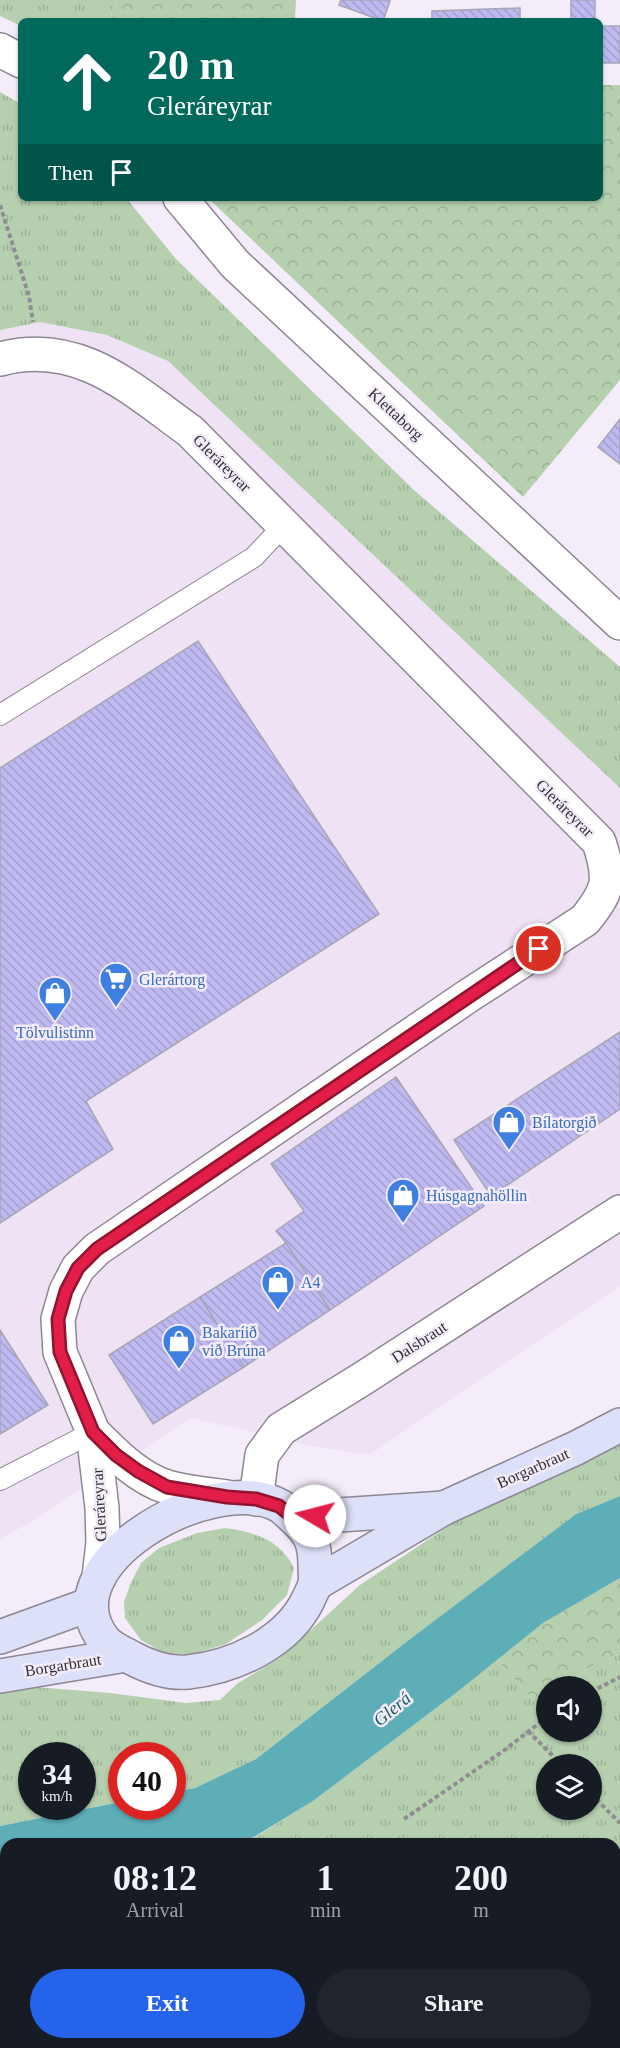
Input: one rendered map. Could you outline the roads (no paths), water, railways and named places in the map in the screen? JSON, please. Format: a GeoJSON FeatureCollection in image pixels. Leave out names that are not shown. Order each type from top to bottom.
{"type":"FeatureCollection","features":[{"type":"Feature","properties":{"kind":"street"},"geometry":{"type":"LineString","coordinates":[[0,50],[18,59]]}},
{"type":"Feature","properties":{"kind":"street","name":"Klettaborg"},"geometry":{"type":"LineString","coordinates":[[182,201],[235,264],[620,623]]}},
{"type":"Feature","properties":{"kind":"street","name":"Gleráreyrar"},"geometry":{"type":"LineString","coordinates":[[0,359],[17,354],[59,355],[96,367],[190,431],[600,842],[606,863],[607,885],[599,903],[585,920],[468,996],[97,1249],[78,1268],[66,1291],[58,1319],[60,1352],[93,1432],[102,1508],[103,1543],[95,1590]]}},
{"type":"Feature","properties":{"kind":"street","name":"Dalsbraut"},"geometry":{"type":"LineString","coordinates":[[242,1498],[262,1455],[281,1428],[362,1379],[620,1212]]}},
{"type":"Feature","properties":{"kind":"street","name":"Borgarbraut"},"geometry":{"type":"LineString","coordinates":[[315,1584],[444,1508],[576,1449],[620,1425]]}},
{"type":"Feature","properties":{"kind":"street","name":"Gleráreyrar"},"geometry":{"type":"LineString","coordinates":[[93,1432],[116,1455],[138,1471],[167,1487],[242,1498]]}},
{"type":"Feature","properties":{"kind":"street"},"geometry":{"type":"LineString","coordinates":[[0,1636],[95,1590],[108,1563],[155,1522],[194,1506],[242,1498]]}},
{"type":"Feature","properties":{"kind":"street","name":"Borgarbraut"},"geometry":{"type":"LineString","coordinates":[[95,1590],[96,1626],[106,1643],[152,1668],[186,1672],[221,1666],[251,1653],[282,1634],[302,1611],[315,1584],[315,1551],[308,1532],[279,1506],[242,1498]]}},
{"type":"Feature","properties":{"kind":"street","name":"Borgarbraut"},"geometry":{"type":"LineString","coordinates":[[294,1518],[444,1508]]}},
{"type":"Feature","properties":{"kind":"street","name":"Borgarbraut"},"geometry":{"type":"LineString","coordinates":[[0,1676],[126,1655]]}},
{"type":"Feature","properties":{"kind":"lane"},"geometry":{"type":"LineString","coordinates":[[0,714],[254,557],[284,525]]}},
{"type":"Feature","properties":{"kind":"lane"},"geometry":{"type":"LineString","coordinates":[[0,1480],[93,1432]]}},
{"type":"Feature","properties":{"kind":"water","name":"Glerá"},"geometry":{"type":"Polygon","coordinates":[[[620,1496],[620,1578],[543,1623],[452,1696],[313,1801],[252,1838],[0,1838],[0,1826],[30,1820],[96,1820],[96,1807],[108,1805],[108,1820],[186,1820],[186,1790],[195,1788],[256,1759],[576,1514],[620,1496]]]}},
{"type":"Feature","properties":{"kind":"place","name":"Glerártorg"},"geometry":{"type":"Point","coordinates":[116,1008]}},
{"type":"Feature","properties":{"kind":"place","name":"Tölvulistinn"},"geometry":{"type":"Point","coordinates":[55,1022]}},
{"type":"Feature","properties":{"kind":"place","name":"Bílatorgið"},"geometry":{"type":"Point","coordinates":[509,1151]}},
{"type":"Feature","properties":{"kind":"place","name":"Húsgagnahöllin"},"geometry":{"type":"Point","coordinates":[403,1224]}},
{"type":"Feature","properties":{"kind":"place","name":"A4"},"geometry":{"type":"Point","coordinates":[278,1311]}},
{"type":"Feature","properties":{"kind":"place","name":"Bakaríið við Brúna"},"geometry":{"type":"Point","coordinates":[179,1370]}}]}
